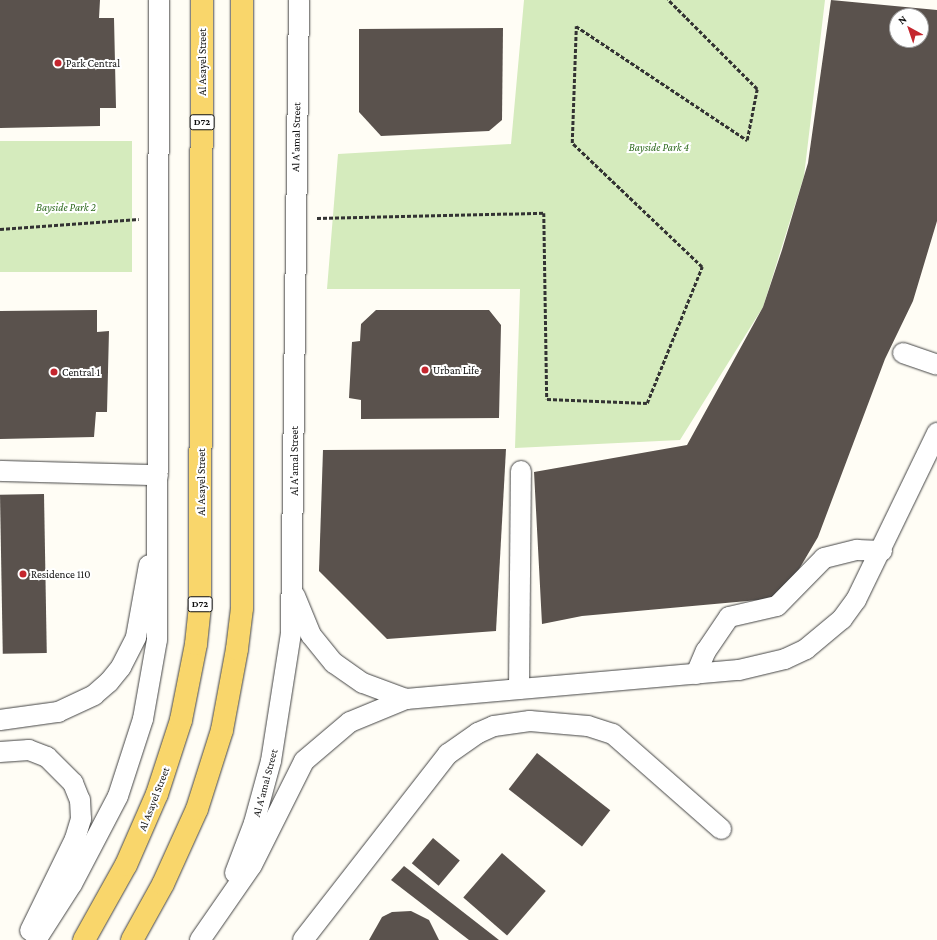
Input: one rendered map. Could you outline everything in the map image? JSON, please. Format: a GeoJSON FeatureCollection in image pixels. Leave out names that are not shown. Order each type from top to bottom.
{"type":"FeatureCollection","features":[{"type":"Feature","properties":{"kind":"main road","name":"Al Asayel Street"},"geometry":{"type":"LineString","coordinates":[[84,940],[126,865],[157,794],[181,720],[196,644],[200,605],[202,0]]}},
{"type":"Feature","properties":{"kind":"main road"},"geometry":{"type":"LineString","coordinates":[[132,940],[163,884],[197,809],[222,730],[237,649],[242,608],[242,0]]}},
{"type":"Feature","properties":{"kind":"street"},"geometry":{"type":"LineString","coordinates":[[36,940],[101,832],[132,758],[152,680],[159,599],[159,0]]}},
{"type":"Feature","properties":{"kind":"street","name":"Al A'amal Street"},"geometry":{"type":"LineString","coordinates":[[217,911],[252,830],[271,761],[286,676],[293,591],[299,0]]}},
{"type":"Feature","properties":{"kind":"street"},"geometry":{"type":"LineString","coordinates":[[903,353],[937,365]]}},
{"type":"Feature","properties":{"kind":"street"},"geometry":{"type":"LineString","coordinates":[[200,940],[217,911],[252,865],[288,786],[304,760],[325,739],[350,722],[406,699],[696,674],[762,666],[806,649],[842,619],[882,550],[937,433]]}},
{"type":"Feature","properties":{"kind":"street"},"geometry":{"type":"LineString","coordinates":[[0,471],[158,475]]}},
{"type":"Feature","properties":{"kind":"street"},"geometry":{"type":"LineString","coordinates":[[519,689],[521,471]]}},
{"type":"Feature","properties":{"kind":"street"},"geometry":{"type":"LineString","coordinates":[[0,720],[58,712],[77,705],[94,695],[121,667],[141,621],[158,518]]}},
{"type":"Feature","properties":{"kind":"street"},"geometry":{"type":"LineString","coordinates":[[696,674],[706,651],[729,617],[777,606],[824,558],[857,550],[882,550]]}},
{"type":"Feature","properties":{"kind":"street"},"geometry":{"type":"LineString","coordinates":[[293,591],[312,636],[334,663],[363,683],[406,699]]}},
{"type":"Feature","properties":{"kind":"street"},"geometry":{"type":"LineString","coordinates":[[303,940],[448,754],[467,739],[494,726],[530,721],[588,726],[613,734],[722,829]]}},
{"type":"Feature","properties":{"kind":"street"},"geometry":{"type":"LineString","coordinates":[[0,752],[30,750],[62,768],[73,783],[80,800],[81,819],[75,839],[26,940]]}},
{"type":"Feature","properties":{"kind":"path"},"geometry":{"type":"LineString","coordinates":[[333,218],[544,213],[547,399],[647,403],[702,267],[572,143],[576,26],[747,140],[757,89],[668,0]]}},
{"type":"Feature","properties":{"kind":"path"},"geometry":{"type":"LineString","coordinates":[[0,229],[132,220]]}},
{"type":"Feature","properties":{"kind":"green space","name":"Bayside Park 4"},"geometry":{"type":"Polygon","coordinates":[[[524,0],[825,0],[804,176],[763,307],[680,440],[515,448],[520,289],[327,289],[338,154],[511,144],[524,0]]]}},
{"type":"Feature","properties":{"kind":"green space","name":"Bayside Park 2"},"geometry":{"type":"Polygon","coordinates":[[[0,141],[132,141],[132,272],[0,272],[0,141]]]}},
{"type":"Feature","properties":{"kind":"building","name":"Park Central"},"geometry":{"type":"Polygon","coordinates":[[[0,0],[100,0],[99,18],[114,18],[116,108],[100,108],[100,126],[0,128],[0,0]]]}},
{"type":"Feature","properties":{"kind":"building"},"geometry":{"type":"Polygon","coordinates":[[[831,0],[916,8],[889,8],[889,48],[929,48],[929,9],[937,10],[937,221],[913,301],[885,359],[818,537],[782,598],[582,616],[542,624],[534,472],[687,445],[763,307],[808,163],[831,0]]]}},
{"type":"Feature","properties":{"kind":"building"},"geometry":{"type":"Polygon","coordinates":[[[503,28],[502,120],[489,131],[381,136],[359,112],[359,29],[503,28]]]}},
{"type":"Feature","properties":{"kind":"building","name":"Central 1"},"geometry":{"type":"Polygon","coordinates":[[[97,310],[97,332],[109,331],[107,412],[96,412],[94,437],[0,439],[0,311],[97,310]]]}},
{"type":"Feature","properties":{"kind":"building","name":"Urban Life"},"geometry":{"type":"Polygon","coordinates":[[[376,310],[489,310],[501,325],[499,418],[361,419],[361,400],[349,398],[352,342],[360,341],[361,324],[376,310]]]}},
{"type":"Feature","properties":{"kind":"building"},"geometry":{"type":"Polygon","coordinates":[[[506,449],[496,631],[387,639],[319,571],[323,450],[506,449]]]}},
{"type":"Feature","properties":{"kind":"building","name":"Residence 110"},"geometry":{"type":"Polygon","coordinates":[[[44,494],[47,653],[3,654],[0,495],[44,494]]]}},
{"type":"Feature","properties":{"kind":"building"},"geometry":{"type":"Polygon","coordinates":[[[537,753],[610,810],[582,847],[509,789],[537,753]]]}},
{"type":"Feature","properties":{"kind":"building"},"geometry":{"type":"Polygon","coordinates":[[[433,838],[460,860],[439,886],[412,863],[433,838]]]}},
{"type":"Feature","properties":{"kind":"building"},"geometry":{"type":"Polygon","coordinates":[[[502,853],[546,891],[507,936],[463,898],[502,853]]]}},
{"type":"Feature","properties":{"kind":"building"},"geometry":{"type":"Polygon","coordinates":[[[404,866],[499,940],[469,940],[391,880],[404,866]]]}},
{"type":"Feature","properties":{"kind":"building"},"geometry":{"type":"Polygon","coordinates":[[[411,911],[429,920],[439,940],[369,940],[382,917],[392,912],[411,911]]]}},
{"type":"Feature","properties":{"kind":"place","name":"Park Central"},"geometry":{"type":"Point","coordinates":[58,63]}},
{"type":"Feature","properties":{"kind":"place","name":"Urban Life"},"geometry":{"type":"Point","coordinates":[425,370]}},
{"type":"Feature","properties":{"kind":"place","name":"Central 1"},"geometry":{"type":"Point","coordinates":[54,372]}},
{"type":"Feature","properties":{"kind":"place","name":"Residence 110"},"geometry":{"type":"Point","coordinates":[23,574]}}]}
